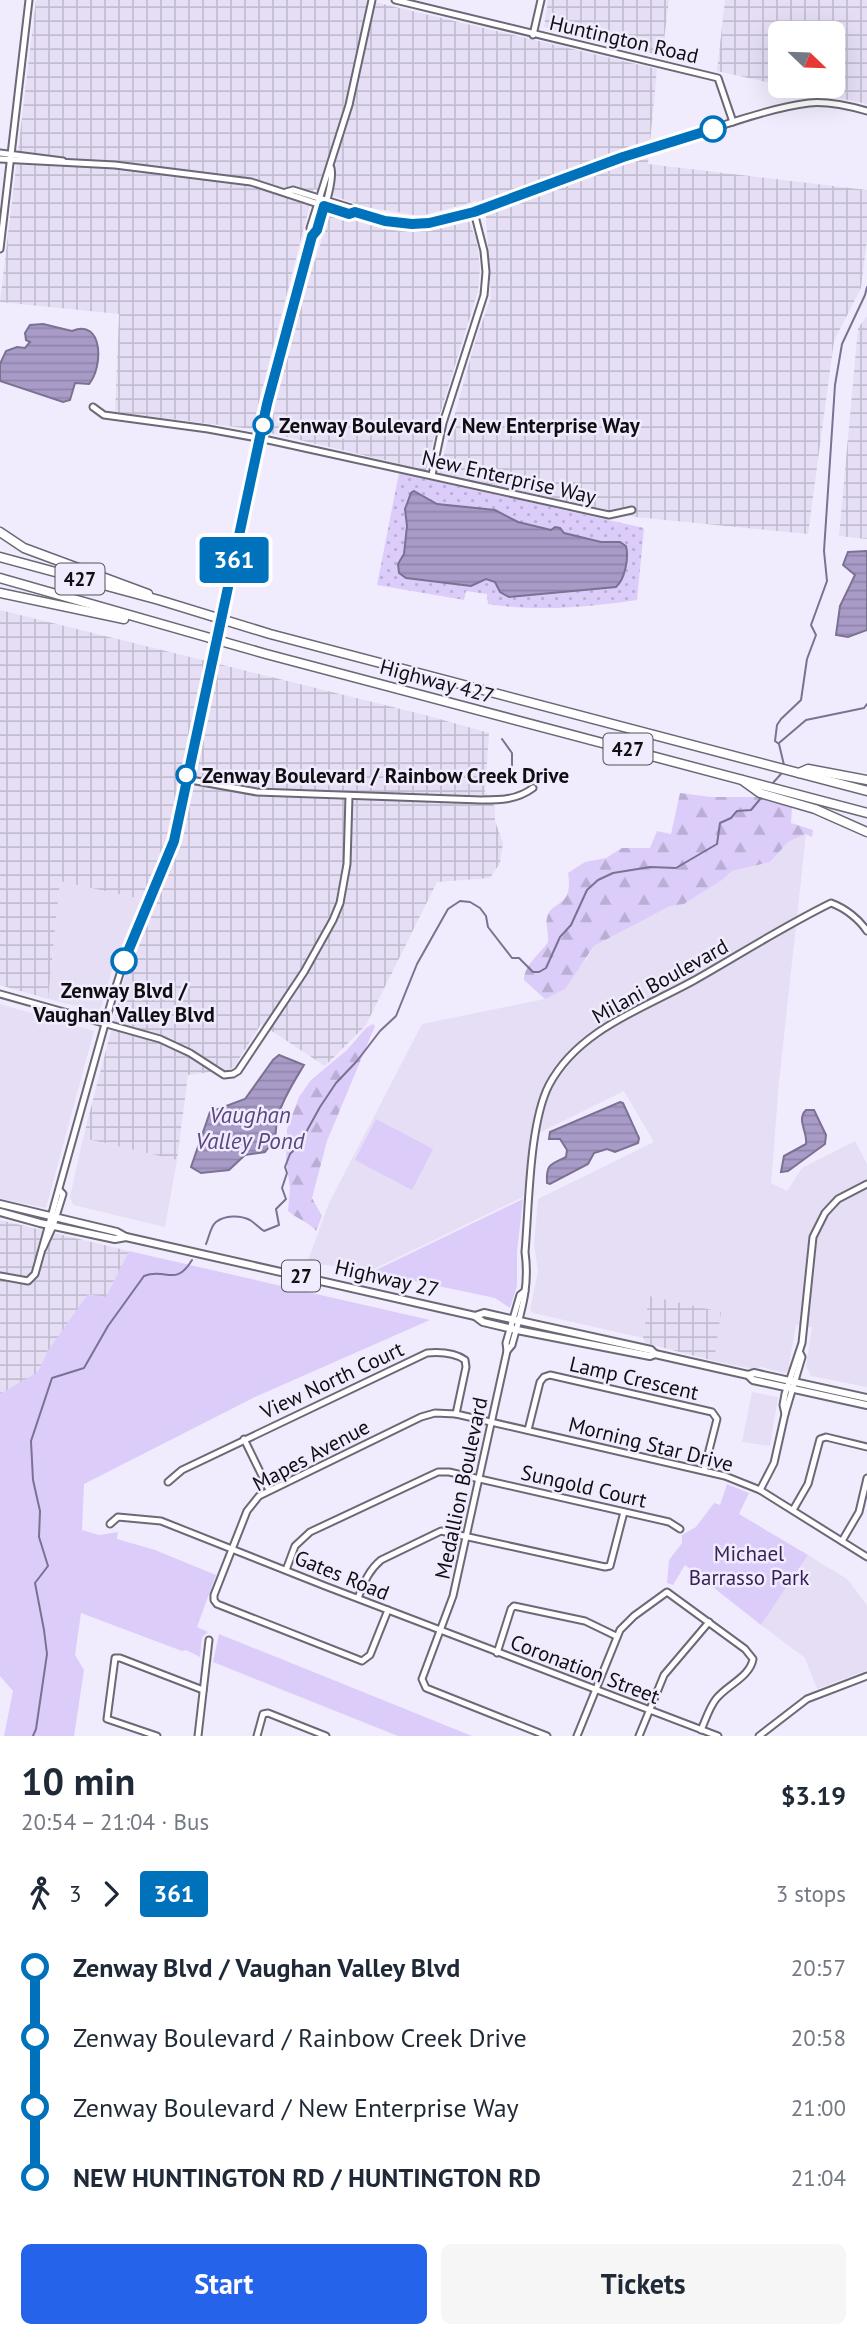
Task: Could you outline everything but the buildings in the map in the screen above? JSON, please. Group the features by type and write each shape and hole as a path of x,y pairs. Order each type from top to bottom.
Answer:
{"highway":[{"path":"0,533 24,548 137,588 159,600"},
{"name":"Highway 427","path":"0,557 159,600 270,634 867,791"},
{"name":"Highway 427","path":"0,578 171,628 741,779 757,787 787,791 867,813"},
{"path":"0,593 171,628"},
{"path":"799,773 808,769 867,780"},
{"path":"757,787 867,832"}],"main road":[{"name":"Highway 27","path":"0,1204 52,1222"},
{"name":"Highway 27","path":"0,1212 117,1232 126,1237 475,1316 483,1322 513,1329 650,1356 655,1354 748,1375 754,1373 867,1405"},
{"name":"Highway 27","path":"475,1316 484,1313 652,1350 655,1354"},
{"name":"Highway 27","path":"792,1385 867,1398"}],"street":[{"path":"0,250 29,0"},
{"path":"0,1276 30,1280 35,1274 42,1243 63,1194 59,1190 124,961 174,841 185,779 272,383 312,236 310,228 332,176 331,168 349,105 372,0"},
{"name":"Huntington Road","path":"395,0 718,78 722,83 733,122"},
{"path":"533,34 541,0"},
{"path":"0,159 115,165 251,182 292,196 351,208 355,212 385,221 412,224 429,223 474,212 626,156 733,122 809,103 867,111"},
{"path":"0,153 10,158"},
{"path":"432,475 443,422 484,295 484,251 474,212"},
{"name":"New Enterprise Way","path":"93,407 104,415 260,439 608,515 632,510"},
{"path":"185,779 257,792 349,796 505,799 522,796 533,788"},
{"path":"0,994 160,1039 190,1053 224,1075 233,1074 238,1071 330,928 340,903 347,864 349,796"},
{"name":"Milani Boulevard","path":"516,1320 526,1298 528,1272 525,1252 539,1115 550,1085 567,1059 585,1041 611,1024 694,981 788,925 831,903 842,907 867,931"},
{"path":"760,1490 774,1463 785,1414 783,1405 802,1357 800,1353 810,1258 818,1224 838,1199 867,1184"},
{"name":"Medallion Boulevard","path":"516,1320 506,1343 507,1351 453,1596 422,1679 426,1688 547,1736"},
{"name":"View North Court","path":"168,1482 182,1470 244,1439 427,1353 440,1352 465,1360 466,1367 456,1414"},
{"name":"Lamp Crescent","path":"528,1430 540,1382 550,1375 715,1414 717,1419 704,1470"},
{"name":"Mapes Avenue","path":"388,1610 367,1659 362,1661 217,1604 214,1595 249,1507 269,1490 421,1417 435,1413 456,1414 492,1422"},
{"name":"Morning Star Drive","path":"492,1422 704,1470 760,1490 867,1558"},
{"path":"793,1510 808,1484 820,1439 825,1437 867,1447"},
{"path":"244,1439 269,1490"},
{"name":"Sungold Court","path":"286,1570 295,1546 310,1532 428,1476 449,1472 669,1522 680,1529"},
{"path":"842,1541 859,1512 867,1478"},
{"path":"358,1598 368,1574 381,1560 437,1532 467,1536 605,1567 612,1563 624,1512"},
{"name":"Gates Road","path":"110,1524 118,1517 161,1521 441,1631"},
{"path":"577,1736 617,1636 627,1622 667,1592 751,1654 754,1659 743,1676 714,1702 701,1730"},
{"path":"497,1653 514,1606 585,1621 617,1636"},
{"path":"639,1736 668,1668 709,1622"},
{"name":"Coronation Street","path":"441,1631 718,1736"},
{"path":"198,1736 209,1640"},
{"path":"157,1736 107,1719 115,1658 203,1690"},
{"path":"759,1736 807,1699 867,1676"},
{"path":"257,1736 260,1720 263,1714 268,1713 327,1736"}],"shaded area":[{"path":"36,0 366,0 657,69 648,164 867,190 867,239 861,288 834,341 808,534 635,517 439,472 474,345 491,297 486,217 476,201 421,216 365,207 314,189 252,429 115,412 119,314 0,302"},
{"path":"548,0 669,0 662,56 544,27"},
{"path":"725,0 867,0 867,104 839,98 845,98 845,21 768,21 768,82 717,71"},
{"path":"331,212 398,229 425,229 469,221 477,241 480,268 478,291 439,417 426,470 270,433 278,386"},
{"path":"867,316 867,539 839,536 858,328"},
{"path":"0,610 489,733 485,792 495,807 495,821 503,843 500,863 490,878 437,882 366,1025 325,1066 261,1024 234,1067 188,1075 177,1160 83,1138 127,969 154,902 60,881 48,999 0,985"},
{"path":"806,834 779,1082 771,1183 787,1191 802,1168 855,1141 867,1164 867,1387 811,1376 806,1366 812,1327 796,1325 788,1370 785,1373 714,1361 720,1312 649,1297 643,1338 533,1313 530,1310 538,1271 534,1244 538,1199 654,1142 624,1091 533,1136 523,1197 372,1270 307,1263 329,1203 422,1024 545,999 587,959 594,946 670,906 684,904 732,871 770,862 788,842"},
{"path":"60,881 141,899 111,973 100,1012 48,999"},
{"path":"0,1004 94,1031 46,1208 0,1199"},
{"path":"83,1138 177,1160 165,1227 73,1205 70,1197"},
{"path":"0,1220 129,1251 106,1297 47,1352 38,1373 0,1394"},
{"path":"649,1296 721,1312 714,1361 645,1343 643,1338"},
{"path":"752,1392 778,1397 770,1446 742,1442"},
{"path":"808,1555 847,1579 867,1605 867,1670 817,1689 805,1658 761,1625"}],"green space":[{"path":"399,473 644,528 637,600 525,608 488,604 487,594 466,591 464,600 377,585"},
{"path":"680,793 711,797 756,797 792,807 791,823 813,830 812,837 806,834 788,842 770,862 732,871 684,904 670,906 594,946 565,989 545,999 524,980 529,965 548,942 547,918 549,912 568,893 568,873 585,862 606,858 622,848 650,848 657,831 671,834"},
{"path":"373,1024 375,1026 327,1141 312,1198 322,1216 316,1231 288,1211 290,1188 286,1159 287,1129 299,1097 311,1080"},
{"path":"376,1119 433,1149 412,1190 355,1160"},
{"path":"523,1199 517,1252 517,1286 510,1308 495,1298 372,1272"},
{"path":"129,1251 430,1320 255,1397 84,1484 82,1530 99,1535 118,1532 117,1539 155,1550 216,1575 197,1627 208,1632 202,1637 200,1657 81,1613 75,1655 84,1670 74,1736 4,1736 13,1691 0,1676 0,1394 38,1372 47,1352 88,1294 106,1297"},
{"name":"Michael Barrasso Park","path":"727,1484 749,1493 739,1514 808,1555 761,1625 685,1565 673,1585 667,1583 669,1560 682,1543 682,1535 696,1527 714,1503 720,1505"},
{"path":"219,1634 472,1736 398,1736 213,1662"}],"water":[{"path":"43,324 72,331 82,329 95,338 98,357 94,377 89,384 75,383 70,400 63,402 0,381 0,364 6,351 17,347 25,348 30,342 26,340 25,333 30,325"},
{"path":"414,491 437,504 495,510 518,522 551,530 560,528 564,533 601,542 620,542 626,546 627,551 622,579 616,587 509,597 500,592 495,582 486,579 471,586 406,578 399,573 398,564 404,554 407,526 405,509"},
{"path":"867,551 867,630 848,637 836,635 840,606 855,575 843,565 848,552"},
{"name":"Vaughan Valley Pond","path":"279,1055 304,1065 283,1103 275,1137 270,1146 265,1152 245,1155 229,1170 201,1173 191,1167 210,1112 245,1099"},
{"path":"623,1103 639,1138 638,1143 615,1152 607,1149 594,1153 588,1164 550,1184 547,1183 548,1169 566,1157 567,1150 560,1139 549,1139 550,1132"},
{"path":"806,1110 814,1110 826,1135 825,1144 788,1171 781,1172 784,1156 806,1144 802,1118"}],"waterway":[{"path":"784,765 779,744 775,741 777,725 801,700 807,659 816,635 811,625 827,581 824,551 835,385 842,344 867,287"},
{"path":"779,743 806,720 864,708 867,704"},
{"path":"502,739 512,753 512,784"},
{"path":"771,785 781,774"},
{"path":"206,1244 214,1224 224,1218 246,1218 264,1231 279,1225 276,1209 286,1199 282,1188 290,1154 299,1145 336,1083 396,1016 417,964 448,909 460,901 470,902 480,908 486,916 488,927 512,958 519,958 533,972 539,972 546,968 560,937 571,925 587,890 598,880 613,873 650,867 676,868 717,844 720,823 731,818 737,811 751,810 761,798"},
{"path":"33,1736 47,1654 35,1583 48,1566 39,1537 40,1511 33,1480 31,1441 52,1378 84,1368 108,1326 144,1276 175,1275 192,1260"}],"bus line":[{"name":"361","path":"124,961 174,841 185,779 272,383 312,236 317,230 324,206 385,221 429,223 474,212 623,157 713,129"}],"place":[{"name":"Zenway Boulevard / New Enterprise Way","path":"263,425"},
{"name":"Zenway Boulevard / Rainbow Creek Drive","path":"186,775"},
{"name":"Zenway Blvd / Vaughan Valley Blvd","path":"124,961"}]}
